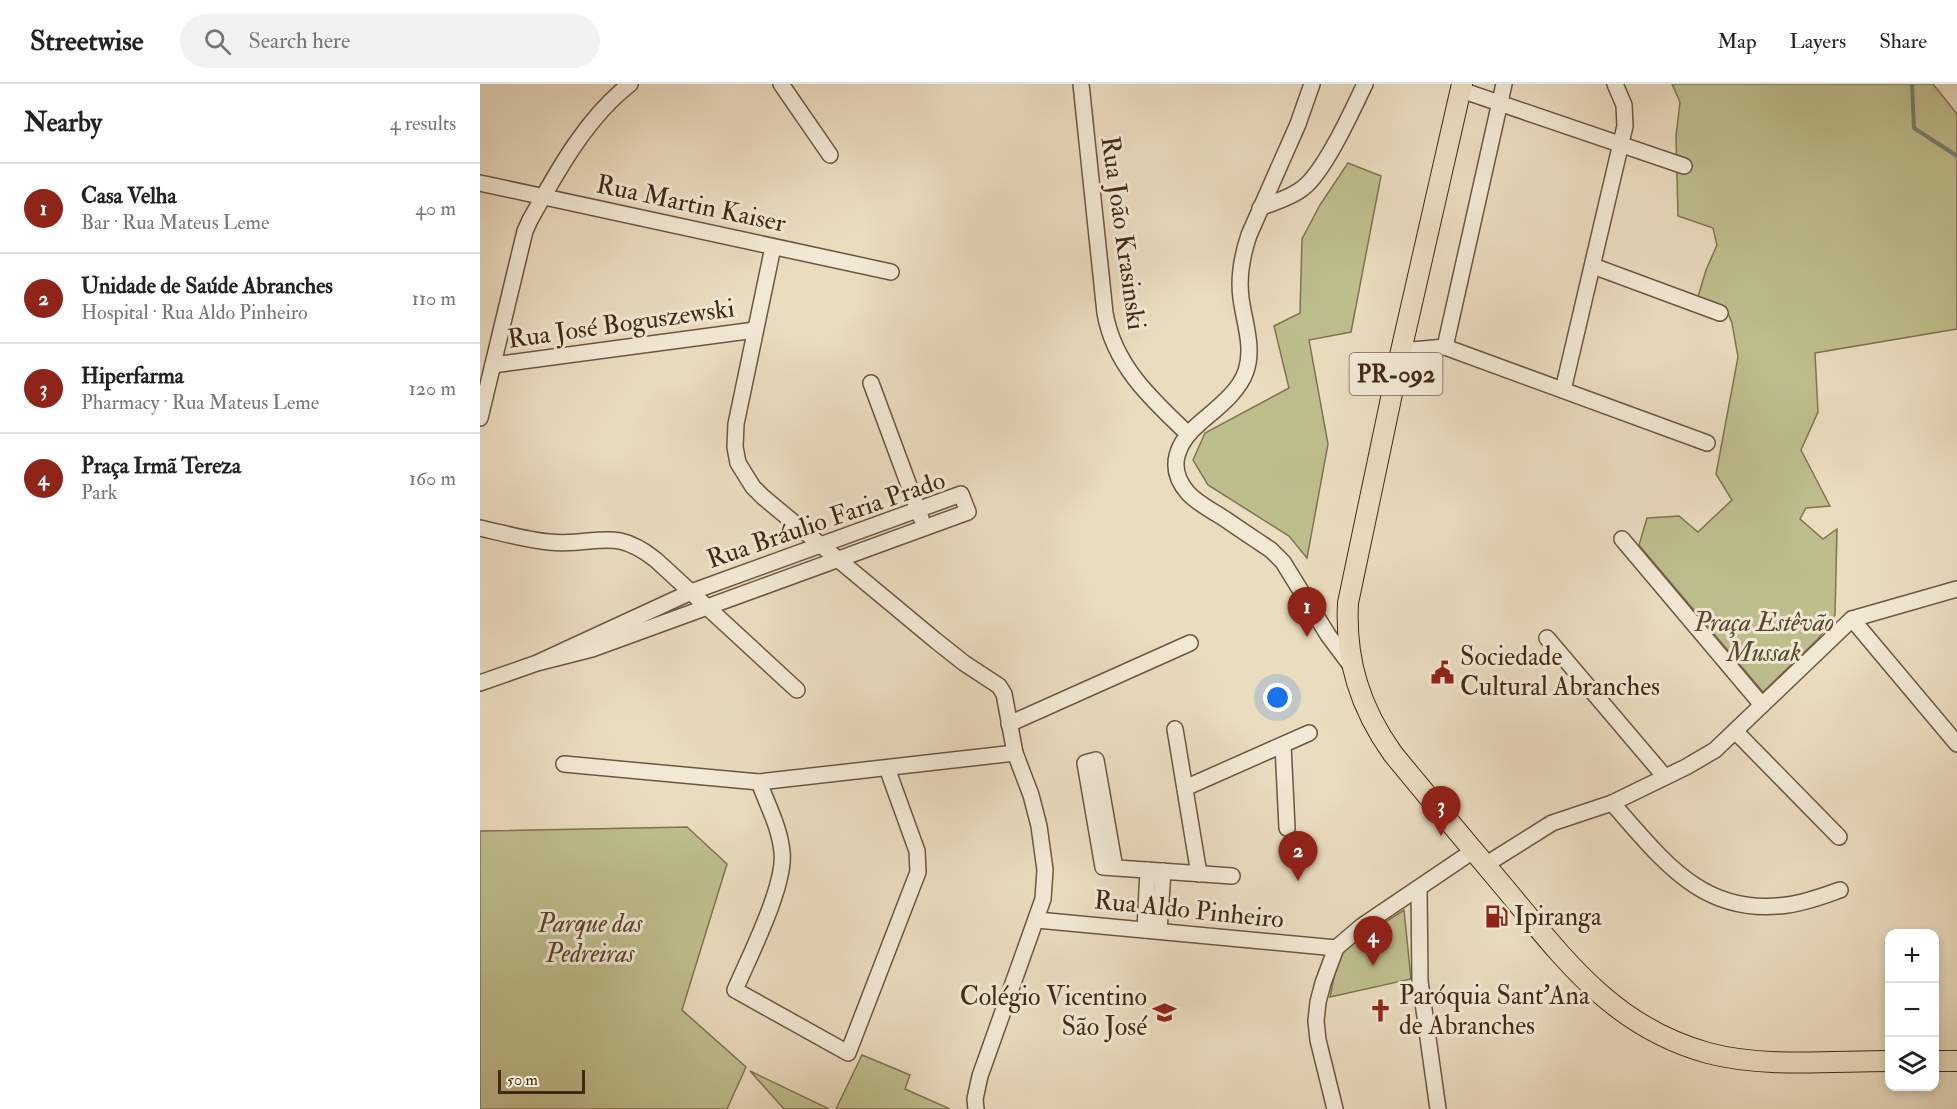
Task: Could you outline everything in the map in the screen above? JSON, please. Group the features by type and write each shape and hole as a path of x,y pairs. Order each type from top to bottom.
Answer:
{"main road":[{"name":"PR-092","path":"1353,667 1348,643 1348,603 1401,351 1461,87"},
{"path":"1353,667 1367,712 1393,754 1565,961 1587,984 1616,1008 1659,1034 1709,1053 1737,1059 1885,1061"},
{"path":"1939,1061 1957,1061"}],"street":[{"path":"480,418 525,231 543,197 593,120 616,95 630,84"},
{"path":"781,84 830,155"},
{"name":"Rua João Krasinski","path":"1081,84 1106,314 1111,339 1130,372 1160,407 1188,433"},
{"path":"1312,84 1298,124 1249,235 1240,265 1240,298 1249,348 1245,372 1239,385 1228,397 1188,433 1178,449 1176,462 1177,474 1189,494 1271,550 1283,562 1328,635 1353,667"},
{"path":"1260,208 1295,194 1310,182 1338,138 1365,84"},
{"path":"1445,347 1504,84"},
{"path":"1563,390 1626,116 1615,84"},
{"path":"1461,87 1500,103 1684,166"},
{"name":"Rua Martin Kaiser","path":"480,183 891,272"},
{"path":"773,247 738,406 735,447 738,463 753,487 951,653 999,686 1004,694 1015,753 1036,810 1046,870 1043,899 980,1076 975,1099 976,1109"},
{"path":"1593,266 1720,313"},
{"name":"Rua José Boguszewski","path":"493,365 755,330"},
{"path":"1401,351 1445,347 1707,443"},
{"path":"872,383 924,528"},
{"name":"Rua Bráulio Faria Prado","path":"480,683 537,663 592,649 968,512 961,494 691,592 537,663"},
{"path":"480,528 550,542 619,539 644,550 797,690"},
{"path":"1622,539 1762,705"},
{"path":"1335,1109 1318,1040 1316,1021 1318,1002 1336,948 1362,926 1419,889 1479,858 1552,823 1612,804 1708,754 1852,619 1957,589"},
{"path":"1852,619 1957,744"},
{"path":"1547,638 1665,777"},
{"path":"1009,724 1191,643"},
{"path":"1175,729 1199,874"},
{"path":"1735,731 1839,837"},
{"path":"1185,788 1309,733"},
{"path":"1283,745 1287,828"},
{"path":"564,764 759,782 1015,753"},
{"path":"1114,868 1096,760 1085,763 1103,867 1114,868 1155,871 1232,876"},
{"path":"759,782 780,840 782,867 774,896 735,990 848,1053 918,872 917,851 887,768"},
{"path":"1612,804 1669,867 1683,879 1716,897 1733,902 1770,906 1806,901 1840,890"},
{"path":"1152,931 1155,871"},
{"path":"1419,889 1420,990 1438,1109"},
{"name":"Rua Aldo Pinheiro","path":"1037,920 1336,948"}],"green space":[{"name":"Praça Estêvão Mussak","path":"1672,84 1933,84 1957,114 1957,329 1815,353 1818,412 1801,450 1830,506 1806,508 1800,519 1823,539 1837,529 1835,615 1818,639 1763,692 1639,545 1647,518 1679,516 1698,532 1732,500 1716,474 1738,357 1732,323 1727,311 1697,300 1717,245 1713,228 1678,216 1676,136 1680,102"},
{"path":"1348,163 1381,176 1351,332 1309,340 1328,444 1307,558 1289,536 1208,485 1193,460 1205,433 1289,388 1274,326 1300,313 1302,239 1320,205"},
{"name":"Parque das Pedreiras","path":"687,827 727,864 682,1010 746,1067 727,1109 480,1109 480,831"},
{"path":"1404,910 1411,979 1330,997 1339,952"},
{"path":"862,1055 910,1075 905,1089 950,1109 836,1109"},
{"path":"750,1071 829,1109 784,1109"}],"waterway":[{"path":"1912,84 1914,128 1957,156"}],"place":[{"name":"Casa Velha","path":"1307,637"},
{"name":"Sociedade Cultural Abranches","path":"1442,672"},
{"name":"Hiperfarma","path":"1441,836"},
{"name":"Unidade de Saúde Abranches","path":"1298,881"},
{"name":"Ipiranga","path":"1496,917"},
{"name":"Praça Irmã Tereza","path":"1373,966"},
{"name":"Paróquia Sant'Ana de Abranches","path":"1381,1011"},
{"name":"Colégio Vicentino São José","path":"1165,1012"}]}
